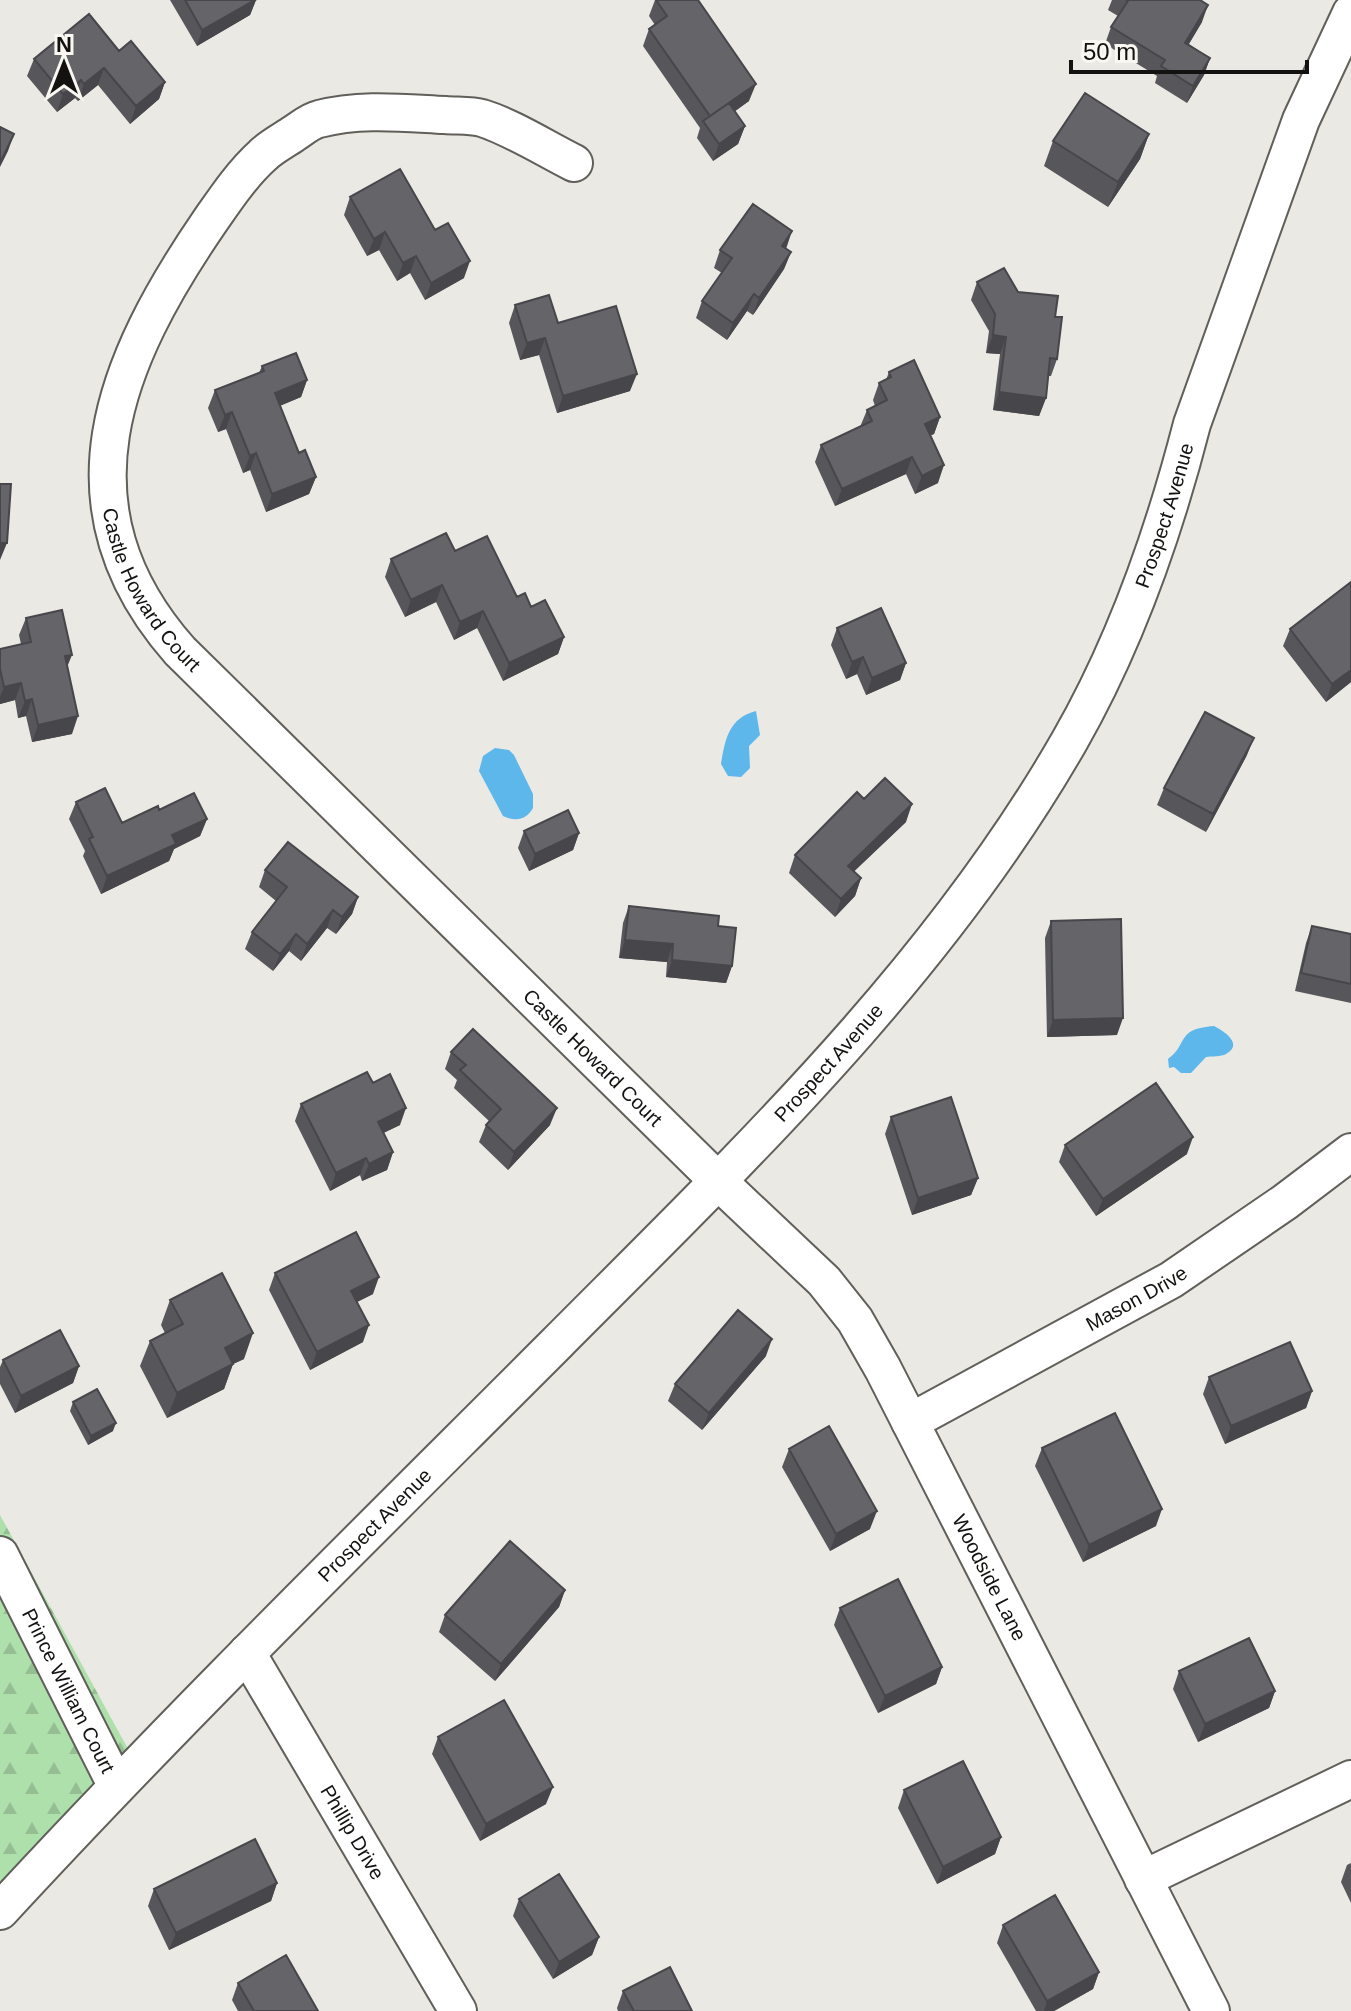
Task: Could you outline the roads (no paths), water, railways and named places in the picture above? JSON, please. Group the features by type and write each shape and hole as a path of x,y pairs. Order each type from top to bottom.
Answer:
{"street":[{"name":"Prospect Avenue","path":"0,1911 116,1785 793,1106 964,902 1016,831 1073,736 1112,657 1146,576 1192,424 1301,120 1351,13"},
{"name":"Castle Howard Court","path":"574,163 480,117 378,112 316,119 263,154 230,192 196,241 162,295 134,352 113,417 107,461 109,509 120,552 139,597 180,651 718,1181"},
{"name":"Mason Drive","path":"910,1422 1171,1280 1285,1202 1351,1152"},
{"name":"Woodside Lane","path":"718,1181 824,1281 855,1320 1211,2011"},
{"name":"Prince William Court","path":"0,1555 116,1785"},
{"name":"Phillip Drive","path":"247,1653 458,2011"},
{"path":"1143,1879 1351,1779"}],"water":[{"path":"756,711 760,735 749,746 750,768 741,777 728,776 721,764 730,731 740,719"},
{"path":"495,748 509,750 514,755 533,794 533,808 524,817 512,819 503,816 479,771 483,756"},
{"path":"1214,1026 1233,1042 1231,1050 1222,1056 1206,1057 1191,1073 1169,1068 1168,1059 1188,1034"}]}
